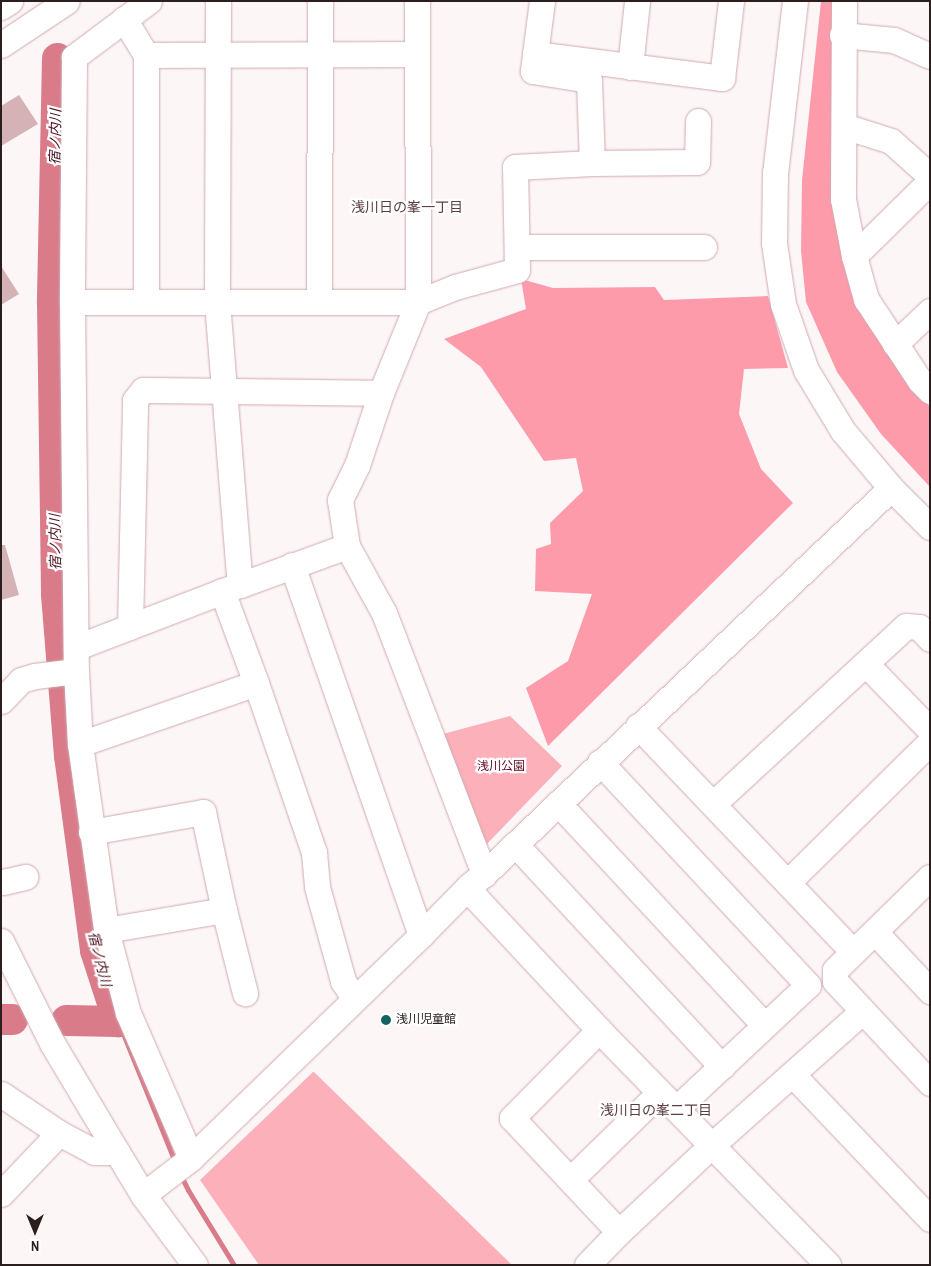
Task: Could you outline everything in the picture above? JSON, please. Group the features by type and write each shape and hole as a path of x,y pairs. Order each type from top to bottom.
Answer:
{"street":[{"path":"1,7 10,1"},
{"path":"1,45 67,1"},
{"path":"149,1 74,57 72,302 74,663 80,744 106,930 128,1013 184,1146 183,1165"},
{"path":"218,1 217,302 224,391 231,588 256,683 314,852 317,887 343,981 354,998"},
{"path":"319,302 320,1"},
{"path":"417,1 415,54 418,302 382,393 357,465 340,500 347,546 384,613 477,880 476,898 599,1030 828,1265"},
{"path":"542,1 533,71 589,80 592,163"},
{"path":"630,67 637,1"},
{"path":"535,54 722,78 731,1"},
{"path":"795,1 775,173 774,244 783,304 806,370 843,431 891,488 930,527"},
{"path":"844,1 842,35 844,199 854,256 866,299 895,344 930,391"},
{"path":"124,18 146,55 146,301"},
{"path":"842,35 894,40 930,56"},
{"path":"146,55 415,54"},
{"path":"72,302 418,302 455,287 517,270 516,168 592,163 697,170 698,121"},
{"path":"844,126 891,141 930,176"},
{"path":"854,256 930,181"},
{"path":"518,247 704,247"},
{"path":"895,344 930,311"},
{"path":"130,627 135,400 143,390 382,393"},
{"path":"143,1195 183,1165 600,762 891,488"},
{"path":"1,701 21,680 74,663 130,627 347,546"},
{"path":"292,565 421,935"},
{"path":"714,803 906,626 919,627 930,639"},
{"path":"866,664 930,730"},
{"path":"80,744 256,683"},
{"path":"638,726 714,803 852,951"},
{"path":"788,882 930,742"},
{"path":"572,1179 668,1101 722,1067 808,985 600,762"},
{"path":"558,804 764,1025"},
{"path":"91,832 203,812 224,910 245,992"},
{"path":"515,844 722,1067"},
{"path":"926,889 852,951 835,970 835,981 930,1083"},
{"path":"106,930 224,910"},
{"path":"875,932 930,991"},
{"path":"1,942 52,1043 117,1152 143,1195 195,1265"},
{"path":"587,1265 619,1232 712,1145 862,1012"},
{"path":"599,1030 512,1118 572,1179 619,1232"},
{"path":"792,1074 930,1219"},
{"path":"1,1094 59,1133 94,1152 117,1152"},
{"path":"1,1194 59,1133"}],"green space":[{"name":"浅川公園","path":"510,716 562,766 484,847 443,734"},
{"path":"313,1072 512,1265 259,1265 200,1180"}],"shaded area":[{"path":"821,1 836,1 834,194 914,389 930,407 930,487 881,434 837,372 806,302 801,251 802,180"},
{"path":"521,279 553,288 655,287 664,300 768,296 788,368 744,369 739,414 761,469 793,503 548,746 526,688 568,661 592,594 535,591 536,549 551,544 550,523 583,491 576,458 544,461 481,367 444,339 526,309"}],"building":[{"path":"19,95 38,124 1,146 1,106"},
{"path":"1,266 19,294 1,305"},
{"path":"1,545 5,545 19,595 1,600"}],"waterway":[{"name":"宿ノ内川","path":"57,58 52,303 56,594 69,755 95,950 118,1021 66,1020"},
{"path":"1,1019 12,1019"},
{"path":"118,1021 175,1162"},
{"path":"180,1174 234,1265"}],"place":[{"name":"浅川児童館","path":"386,1020"}],"district":[{"name":"浅川日の峯一丁目","path":"407,207"},
{"name":"浅川日の峯二丁目","path":"656,1110"}]}
